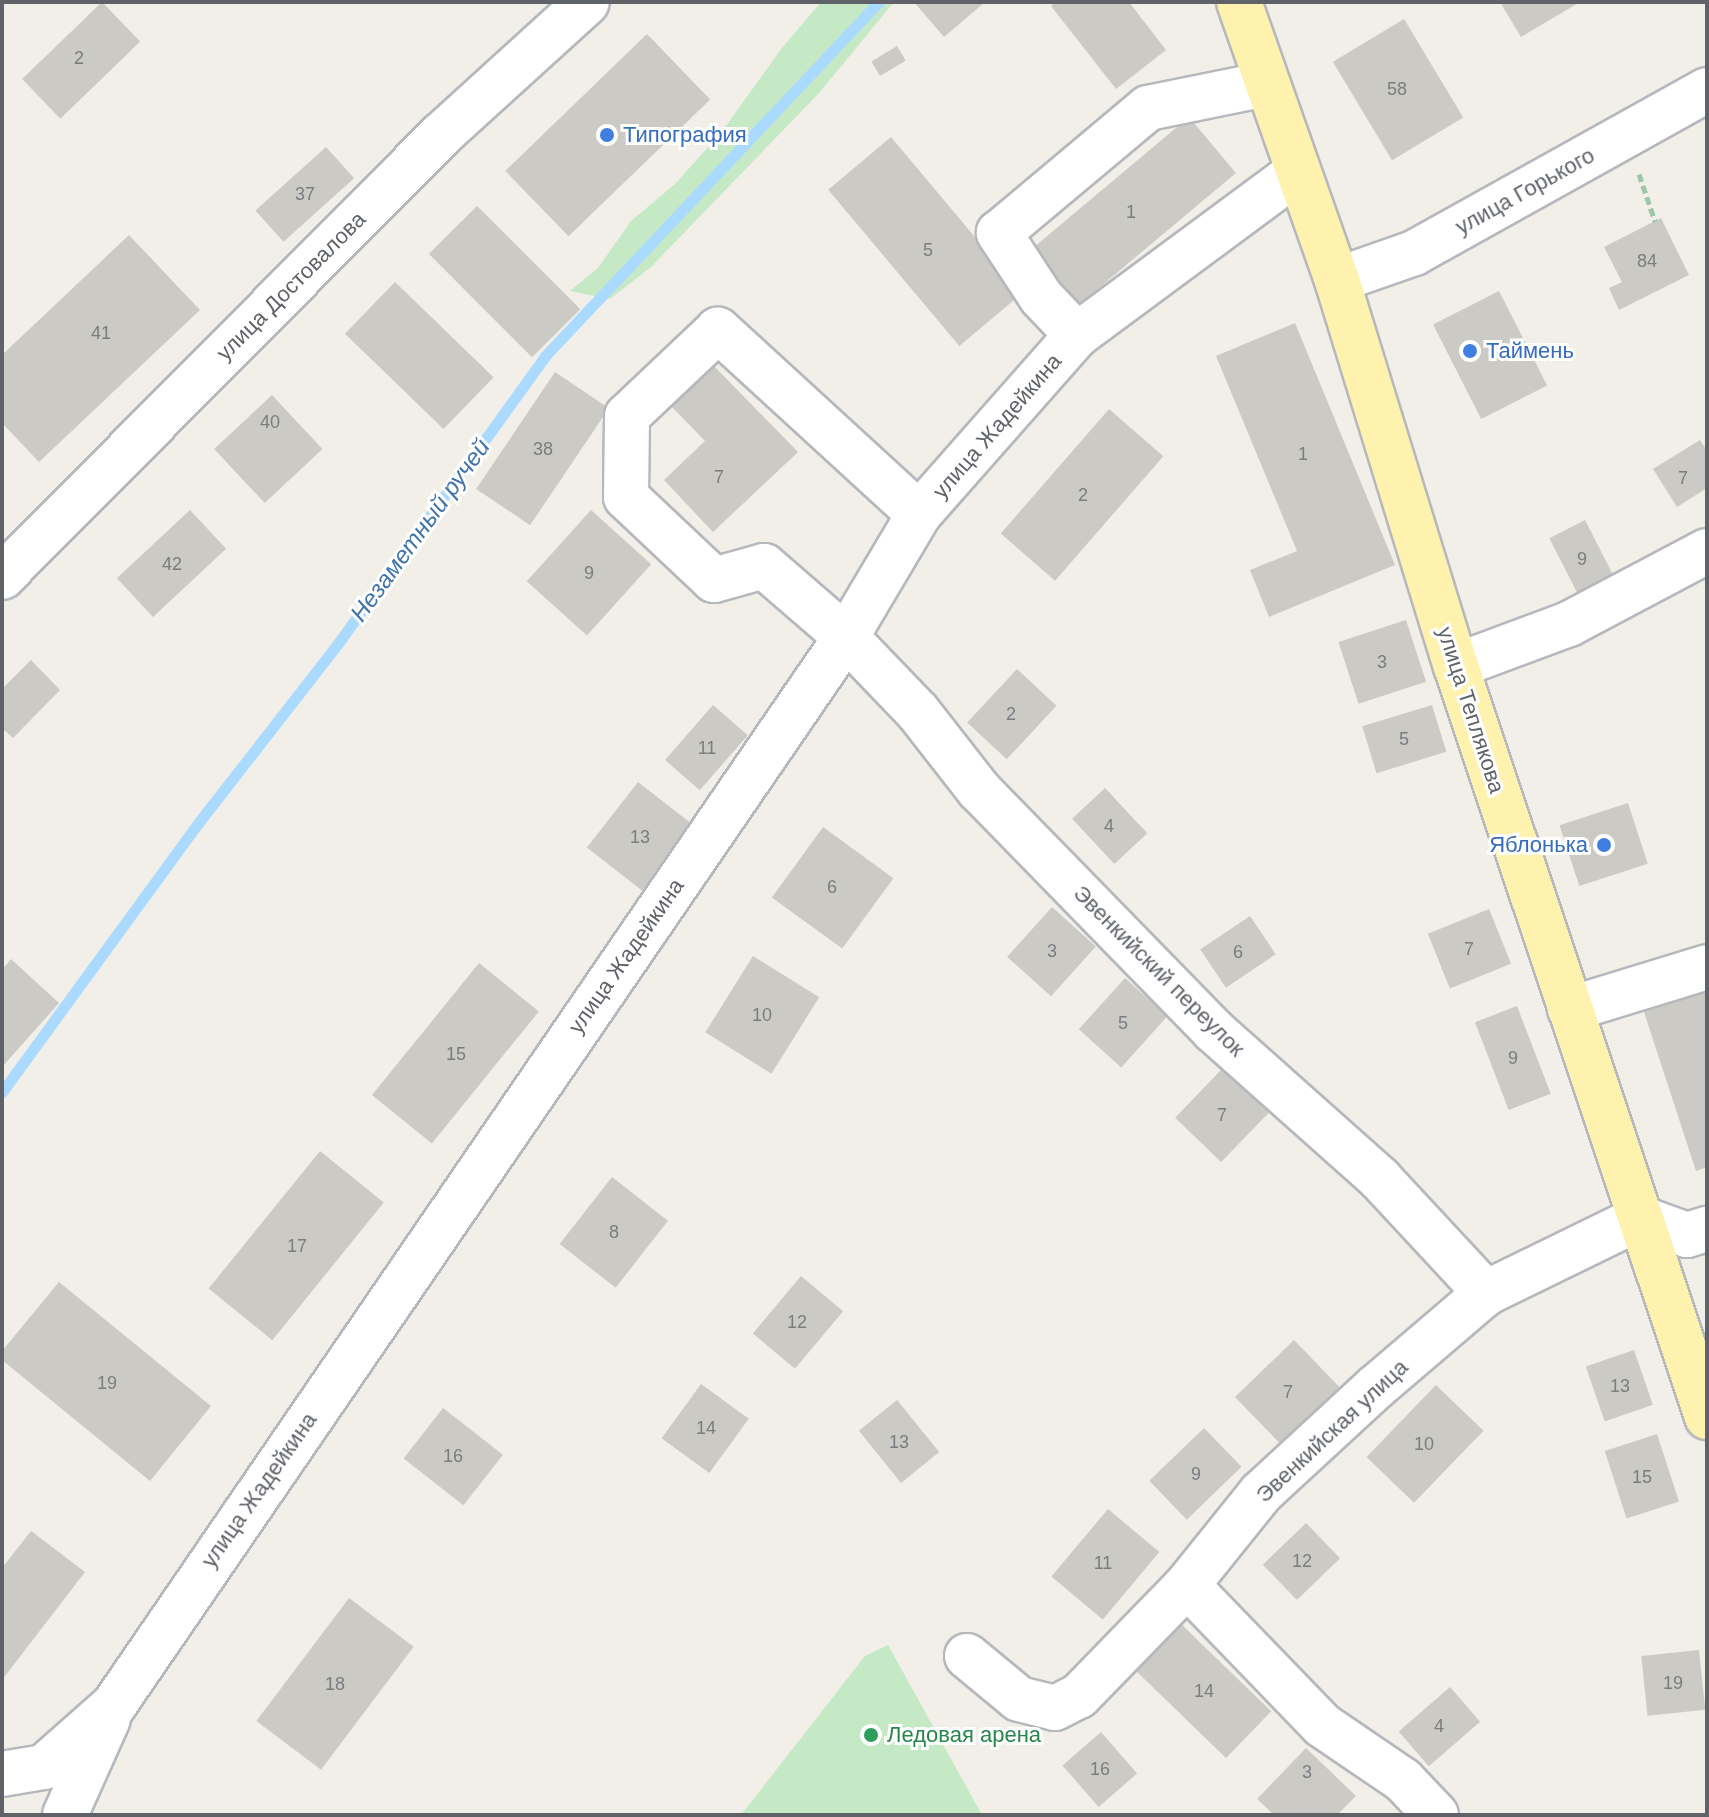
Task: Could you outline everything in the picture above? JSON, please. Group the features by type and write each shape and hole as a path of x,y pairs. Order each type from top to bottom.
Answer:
{"main road":[{"name":"улица Теплякова","path":"1241,3 1266,84 1337,280 1456,666 1707,1417"}],"street":[{"name":"улица Достовалова","path":"2,577 441,135 587,2"},
{"path":"1077,335 1041,297 999,233 1148,108 1266,84"},
{"name":"улица Горького","path":"1337,280 1414,253 1707,90"},
{"name":"улица Жадейкина","path":"2,1774 44,1767 114,1705 846,637 919,514 1077,335 1297,172"},
{"name":"Эвенкийский переулок","path":"919,514 718,330 627,416 626,497 714,580 764,566 846,637 918,712 979,790 1213,1030 1380,1179 1486,1293"},
{"path":"1456,666 1569,624 1707,551"},
{"path":"1570,1009 1707,967"},
{"path":"1640,1218 1687,1235 1707,1229"},
{"name":"Эвенкийская улица","path":"967,1656 1019,1699 1055,1708 1079,1696 1187,1585 1261,1493 1376,1387 1486,1293 1640,1218"},
{"path":"1187,1585 1322,1725 1403,1780 1436,1815"},
{"path":"65,1815 114,1705"}],"green space":[{"path":"821,2 894,2 819,93 651,267 610,299 570,291 598,268 631,221 675,184 720,134 782,48"},
{"name":"Ледовая арена","path":"888,1645 982,1815 741,1815 865,1656"}],"building":[{"path":"102,2 140,42 60,119 22,79"},
{"path":"914,2 985,2 944,37"},
{"path":"1056,2 1129,2 1166,50 1116,89 1051,6"},
{"path":"1500,2 1580,2 1521,37"},
{"path":"1404,19 1463,118 1392,160 1333,62"},
{"name":"Типография","path":"647,34 710,99 569,236 505,171"},
{"path":"897,46 906,61 880,76 871,61"},
{"path":"1189,117 1236,173 1075,308 1028,252"},
{"path":"891,137 1022,293 959,346 828,190"},
{"path":"326,147 354,178 284,242 255,211"},
{"path":"477,206 580,309 532,357 429,254"},
{"path":"1661,218 1689,275 1619,310 1609,288 1622,282 1604,247"},
{"path":"129,235 200,310 39,462 2,423 2,355"},
{"path":"395,282 494,377 444,429 345,334"},
{"path":"1499,291 1547,385 1481,419 1433,325"},
{"path":"1295,323 1395,565 1269,617 1250,570 1297,551 1216,356"},
{"path":"714,366 798,452 713,532 664,480 705,441 672,407"},
{"path":"555,372 609,408 530,525 476,489"},
{"path":"272,395 322,449 265,503 214,449"},
{"path":"1109,409 1163,456 1055,581 1001,534"},
{"path":"1700,440 1707,451 1707,488 1677,507 1653,469"},
{"path":"190,510 226,549 153,617 117,578"},
{"path":"591,510 651,564 587,636 527,581"},
{"path":"1585,520 1616,581 1580,599 1549,538"},
{"path":"1406,620 1426,682 1359,704 1338,642"},
{"path":"31,660 60,690 13,738 2,728 2,689"},
{"path":"1017,669 1056,706 1007,759 967,722"},
{"path":"713,705 748,735 700,790 665,760"},
{"path":"1432,705 1446,752 1377,773 1362,726"},
{"path":"638,782 693,825 642,891 587,847"},
{"path":"1105,788 1147,833 1114,864 1072,819"},
{"name":"Яблонька","path":"1628,803 1648,864 1579,886 1560,825"},
{"path":"823,827 893,878 842,949 772,897"},
{"path":"1052,907 1096,946 1051,996 1007,957"},
{"path":"1489,909 1511,964 1450,988 1428,934"},
{"path":"1250,916 1276,954 1226,988 1200,950"},
{"path":"753,956 819,997 771,1074 705,1032"},
{"path":"11,959 59,1003 2,1067 2,970"},
{"path":"479,963 539,1011 432,1144 372,1095"},
{"path":"1125,978 1167,1016 1121,1067 1079,1029"},
{"path":"1707,988 1707,1167 1696,1171 1643,1009"},
{"path":"1517,1006 1551,1094 1509,1110 1475,1022"},
{"path":"1223,1068 1269,1112 1221,1162 1175,1118"},
{"path":"320,1151 384,1203 272,1340 209,1289"},
{"path":"612,1177 668,1221 616,1288 560,1244"},
{"path":"801,1276 843,1311 795,1369 753,1333"},
{"path":"59,1282 211,1406 150,1481 2,1360 2,1351"},
{"path":"1294,1340 1340,1387 1281,1444 1235,1397"},
{"path":"1634,1350 1653,1405 1605,1421 1586,1367"},
{"path":"701,1384 749,1419 709,1473 662,1438"},
{"path":"1436,1385 1483,1431 1414,1503 1367,1457"},
{"path":"897,1400 939,1452 901,1483 859,1431"},
{"path":"443,1408 503,1455 463,1505 404,1458"},
{"path":"1204,1428 1242,1467 1187,1520 1149,1481"},
{"path":"1657,1434 1679,1502 1627,1519 1605,1451"},
{"path":"1108,1509 1159,1552 1103,1619 1051,1576"},
{"path":"1306,1523 1340,1558 1297,1600 1263,1565"},
{"path":"31,1531 85,1572 2,1680 2,1568"},
{"path":"349,1598 414,1647 321,1770 256,1721"},
{"path":"1182,1625 1271,1711 1226,1758 1137,1672"},
{"path":"1699,1650 1705,1710 1648,1716 1641,1656"},
{"path":"1450,1687 1480,1722 1429,1766 1399,1732"},
{"path":"1101,1732 1137,1774 1099,1807 1063,1765"},
{"path":"1306,1748 1356,1796 1337,1815 1274,1815 1257,1799"}],"waterway":[{"name":"Незаметный ручей","path":"2,1092 199,822 339,642 545,356 879,2"}],"place":[{"name":"Типография","path":"607,135"},
{"name":"Таймень","path":"1470,351"},
{"name":"Яблонька","path":"1604,845"},
{"name":"Ледовая арена","path":"871,1735"}]}
